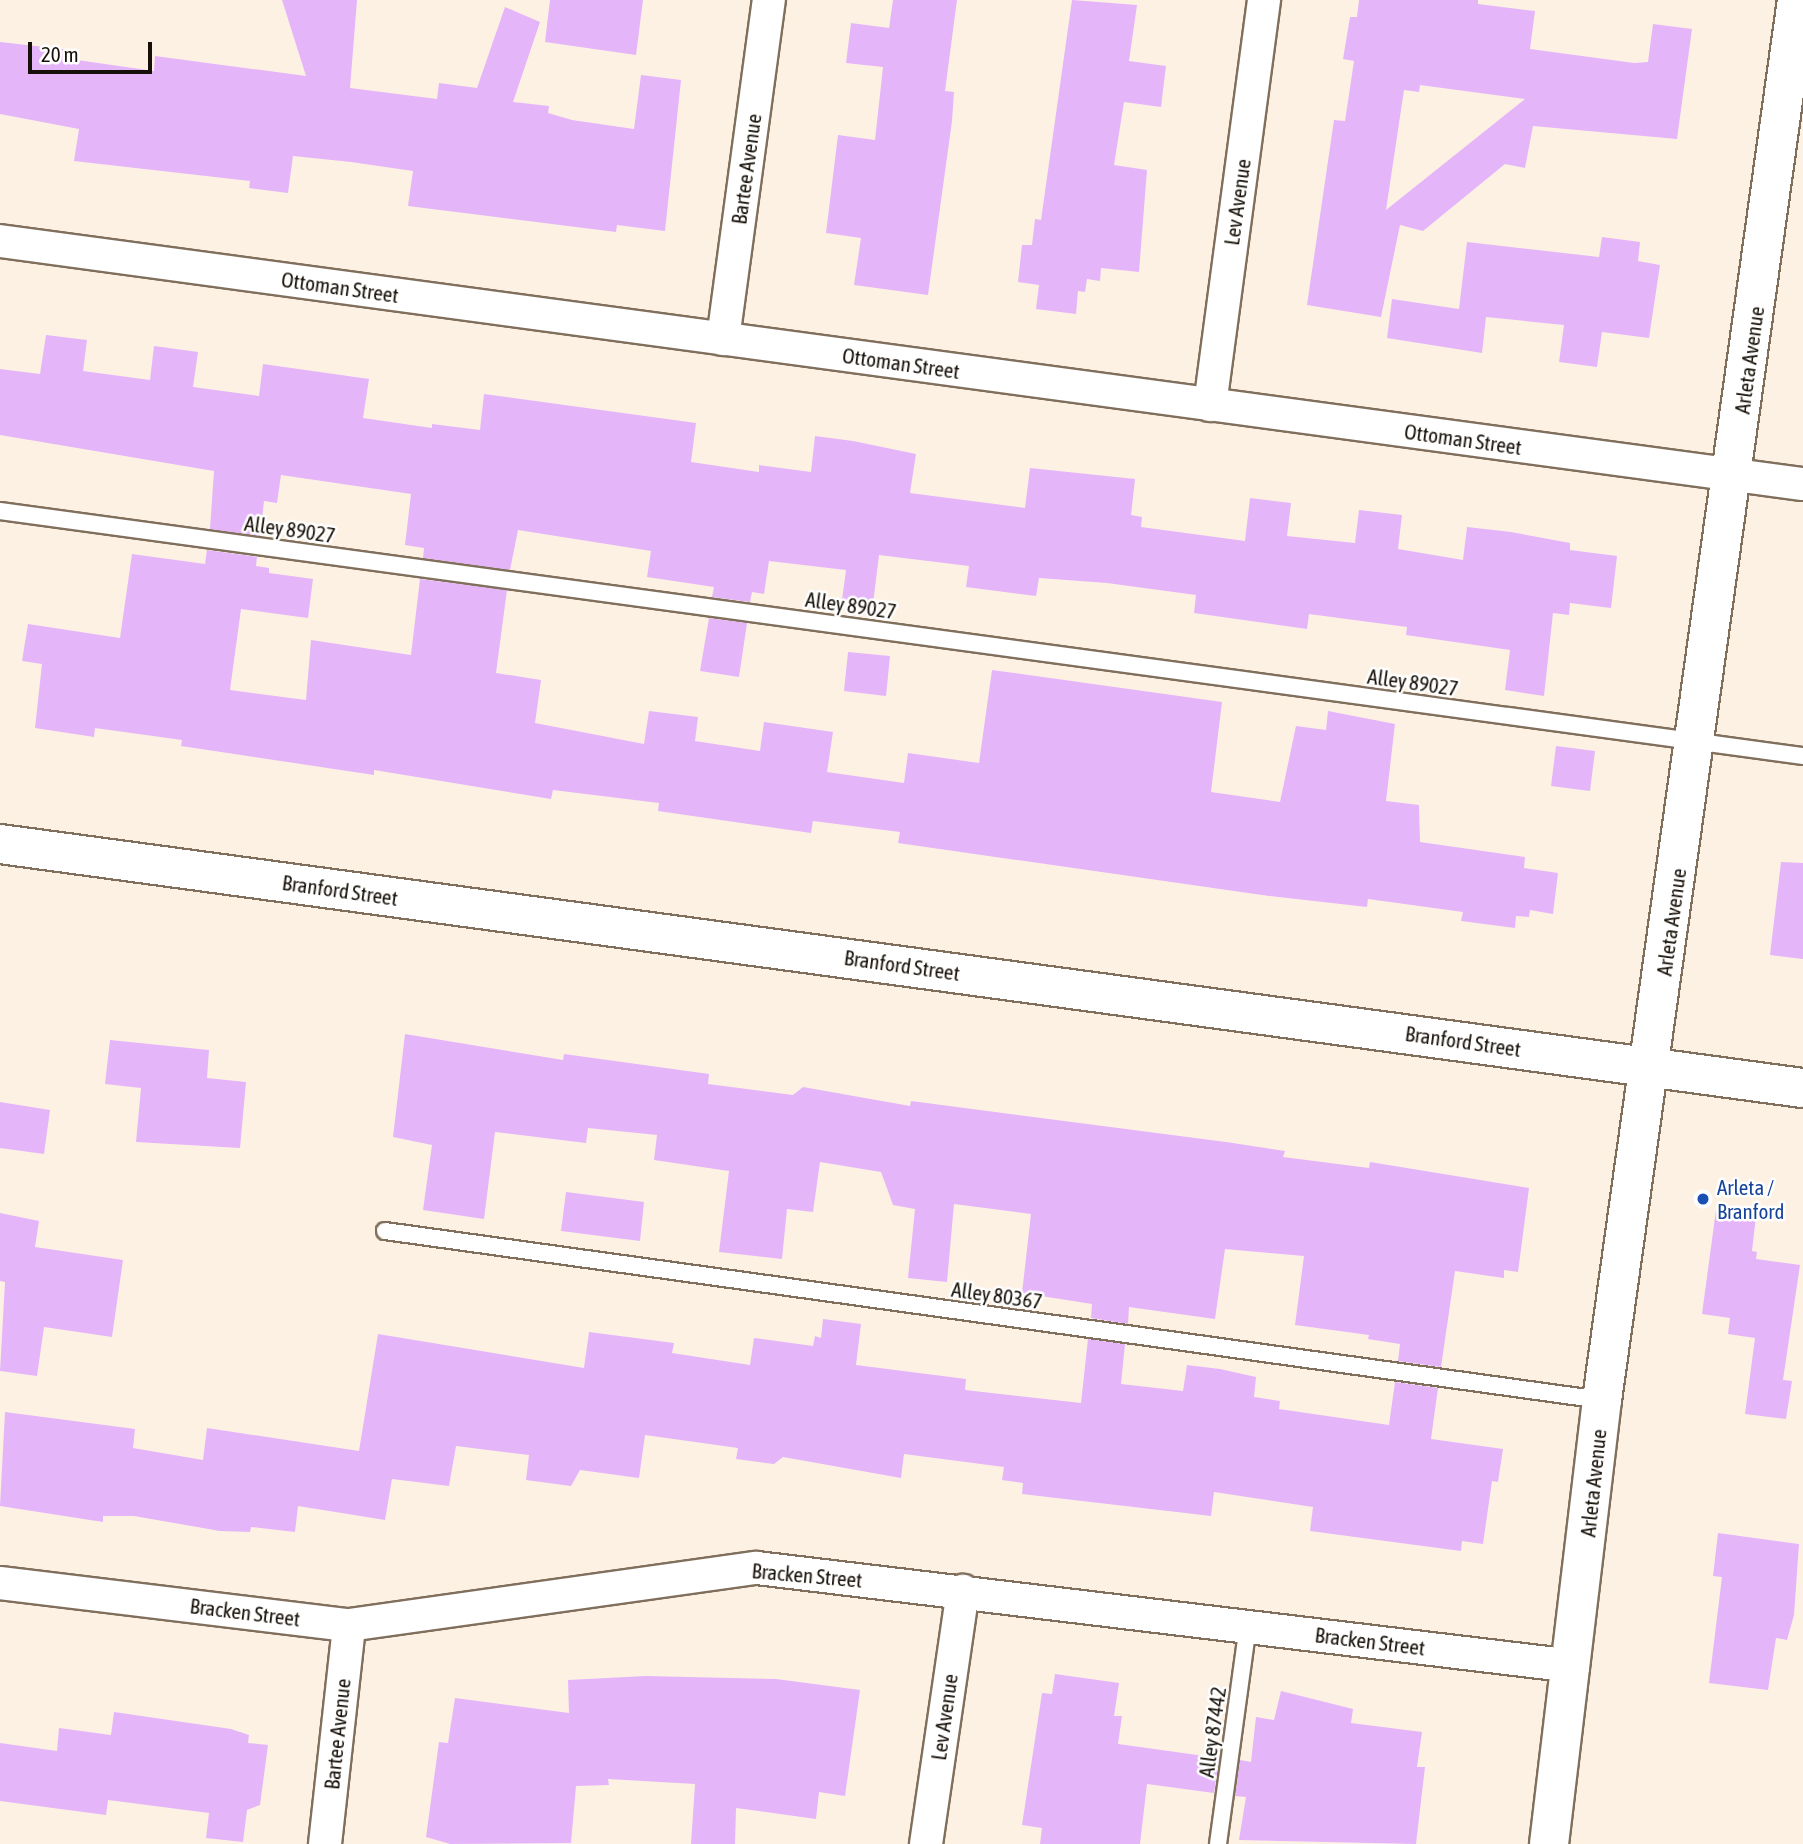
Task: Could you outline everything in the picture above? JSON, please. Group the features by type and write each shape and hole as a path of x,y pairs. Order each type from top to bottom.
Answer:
{"main road":[{"name":"Arleta Avenue","path":"1549,1844 1573,1666 1602,1400 1697,741 1797,0"},
{"name":"Branford Street","path":"0,844 1803,1088"}],"street":[{"name":"Bartee Avenue","path":"723,339 769,0"},
{"name":"Lev Avenue","path":"1210,405 1264,0"},
{"name":"Ottoman Street","path":"0,241 1803,484"},
{"name":"Bracken Street","path":"0,1583 349,1625 757,1568 1573,1666"},
{"name":"Lev Avenue","path":"926,1844 963,1591"},
{"name":"Bartee Avenue","path":"325,1844 349,1625"}],"lane":[{"name":"Alley 89027","path":"0,511 1803,756"},
{"name":"Alley 80367","path":"385,1231 1602,1400"},
{"name":"Alley 87442","path":"1218,1844 1248,1626"}],"building":[{"path":"282,0 357,0 350,88 437,99 439,83 477,88 505,7 540,22 513,102 549,106 548,113 572,120 634,129 641,75 681,80 665,231 617,225 616,232 408,206 413,171 351,162 293,156 288,193 249,188 250,181 74,161 79,129 0,114 0,42 71,50 70,59 154,71 155,56 306,76"},
{"path":"550,0 643,0 636,55 545,42"},
{"path":"893,0 957,0 945,91 954,92 952,121 928,295 854,285 861,238 826,233 838,135 875,140 883,67 846,63 851,23 889,28"},
{"path":"1072,0 1137,5 1129,61 1166,66 1161,107 1124,102 1114,165 1147,170 1139,272 1101,268 1100,281 1087,279 1085,292 1078,291 1076,314 1036,309 1039,285 1018,282 1022,245 1032,245 1035,219 1041,220"},
{"path":"1359,0 1478,0 1478,4 1535,11 1530,49 1634,63 1648,62 1653,24 1692,29 1677,139 1533,126 1525,168 1505,164 1423,231 1400,225 1381,317 1307,305 1334,120 1345,121 1354,61 1343,59 1350,17 1357,17","holes":["1420,85 1525,99 1386,210 1404,90 1419,92"]},
{"path":"1602,237 1640,242 1638,261 1660,265 1649,338 1602,332 1597,367 1559,362 1564,325 1486,317 1482,353 1387,338 1392,299 1459,309 1467,242 1599,257"},
{"path":"46,335 87,340 83,371 150,380 154,346 198,352 193,387 259,396 263,364 369,379 363,418 432,428 432,424 480,430 484,394 696,423 691,462 759,472 759,465 811,472 815,436 853,441 916,454 910,493 1025,508 1030,468 1135,479 1131,515 1142,517 1141,527 1245,541 1250,498 1291,503 1287,536 1355,543 1359,510 1402,515 1398,549 1463,560 1467,527 1511,532 1570,543 1570,550 1617,556 1611,608 1570,603 1569,615 1553,613 1544,696 1505,690 1510,650 1406,635 1407,627 1309,614 1307,629 1194,613 1196,595 1107,583 1039,578 1036,596 966,587 969,566 879,555 873,604 842,600 846,570 769,561 764,594 752,592 750,602 712,597 714,587 647,577 651,551 518,530 510,570 423,558 424,548 405,545 411,494 281,475 277,503 264,501 260,536 210,529 214,471 0,435 0,369 40,374"},
{"path":"207,550 257,557 256,566 269,568 269,573 313,579 308,618 241,609 230,690 306,700 311,640 411,655 420,579 507,590 496,673 541,680 535,723 644,744 649,711 698,717 695,741 760,751 764,722 833,732 827,772 904,783 908,753 979,763 992,670 1222,702 1211,792 1280,802 1296,726 1326,730 1328,711 1395,724 1386,801 1419,805 1420,842 1525,857 1524,868 1558,873 1553,914 1530,910 1529,917 1516,916 1515,928 1461,921 1463,912 1368,899 1367,907 1269,896 898,843 900,832 813,821 811,833 658,811 659,803 553,790 551,799 374,770 374,775 181,746 182,740 95,728 94,737 35,728 42,664 22,661 28,624 120,638 132,554 205,564"},
{"path":"709,618 747,623 739,677 700,671"},
{"path":"848,652 890,656 886,696 844,691"},
{"path":"1556,746 1595,751 1590,791 1551,786"},
{"path":"1781,862 1803,863 1803,959 1770,955"},
{"path":"405,1034 563,1060 564,1054 709,1074 708,1084 793,1095 803,1087 910,1106 911,1101 1226,1142 1285,1151 1283,1157 1369,1168 1370,1162 1529,1188 1518,1272 1504,1270 1504,1278 1455,1271 1441,1367 1398,1361 1400,1344 1368,1339 1369,1335 1295,1325 1304,1256 1225,1249 1215,1319 1129,1307 1128,1324 1091,1318 1092,1304 1022,1293 1031,1214 954,1204 947,1282 908,1278 915,1209 893,1205 881,1172 820,1162 813,1212 787,1209 782,1259 719,1252 729,1171 654,1160 657,1135 588,1128 586,1143 495,1132 484,1219 423,1210 432,1145 393,1137"},
{"path":"110,1040 209,1050 207,1078 246,1082 240,1148 136,1142 141,1088 105,1084"},
{"path":"0,1102 50,1110 44,1154 0,1148"},
{"path":"566,1192 644,1202 640,1241 561,1231"},
{"path":"1716,1210 1756,1216 1752,1251 1757,1252 1756,1259 1800,1265 1783,1380 1792,1381 1786,1419 1745,1414 1755,1338 1728,1334 1730,1318 1702,1314"},
{"path":"0,1213 39,1221 35,1247 123,1260 112,1337 44,1327 37,1376 0,1371 5,1282 0,1281"},
{"path":"823,1319 861,1324 856,1365 966,1379 965,1390 1081,1403 1088,1339 1125,1344 1121,1384 1183,1391 1187,1365 1220,1369 1256,1377 1254,1397 1280,1401 1279,1409 1389,1425 1395,1382 1438,1388 1431,1439 1503,1449 1498,1482 1492,1481 1483,1544 1462,1541 1461,1551 1310,1531 1313,1507 1214,1492 1211,1516 1022,1494 1023,1483 1002,1480 1004,1467 904,1454 901,1478 783,1457 774,1464 736,1459 738,1448 645,1435 639,1478 580,1470 571,1486 526,1480 529,1455 456,1446 449,1486 392,1479 385,1520 298,1506 295,1532 251,1527 250,1532 220,1531 134,1516 103,1516 103,1522 0,1506 5,1412 135,1429 133,1448 203,1460 207,1428 359,1451 378,1334 584,1368 589,1332 674,1343 672,1353 750,1365 754,1338 813,1346 815,1336 821,1338"},
{"path":"1718,1533 1799,1544 1794,1615 1787,1640 1776,1638 1768,1690 1709,1683 1722,1577 1713,1576"},
{"path":"1055,1674 1119,1683 1114,1716 1122,1716 1118,1744 1219,1758 1214,1793 1147,1784 1140,1844 1040,1844 1042,1828 1022,1825 1042,1693 1052,1694"},
{"path":"645,1676 776,1679 860,1690 845,1796 819,1792 816,1819 736,1808 735,1844 691,1844 695,1784 608,1779 609,1785 576,1786 571,1843 450,1844 426,1837 439,1742 448,1743 455,1698 569,1713 568,1680"},
{"path":"1281,1691 1353,1709 1351,1723 1422,1732 1417,1767 1425,1767 1416,1844 1239,1840 1246,1797 1235,1796 1240,1760 1251,1762 1256,1717 1274,1720"},
{"path":"114,1712 231,1729 249,1735 248,1743 268,1745 260,1805 247,1810 243,1842 206,1838 209,1813 108,1800 106,1815 0,1801 0,1743 57,1751 59,1728 111,1735"}],"place":[{"name":"Arleta / Branford","path":"1703,1199"}]}
